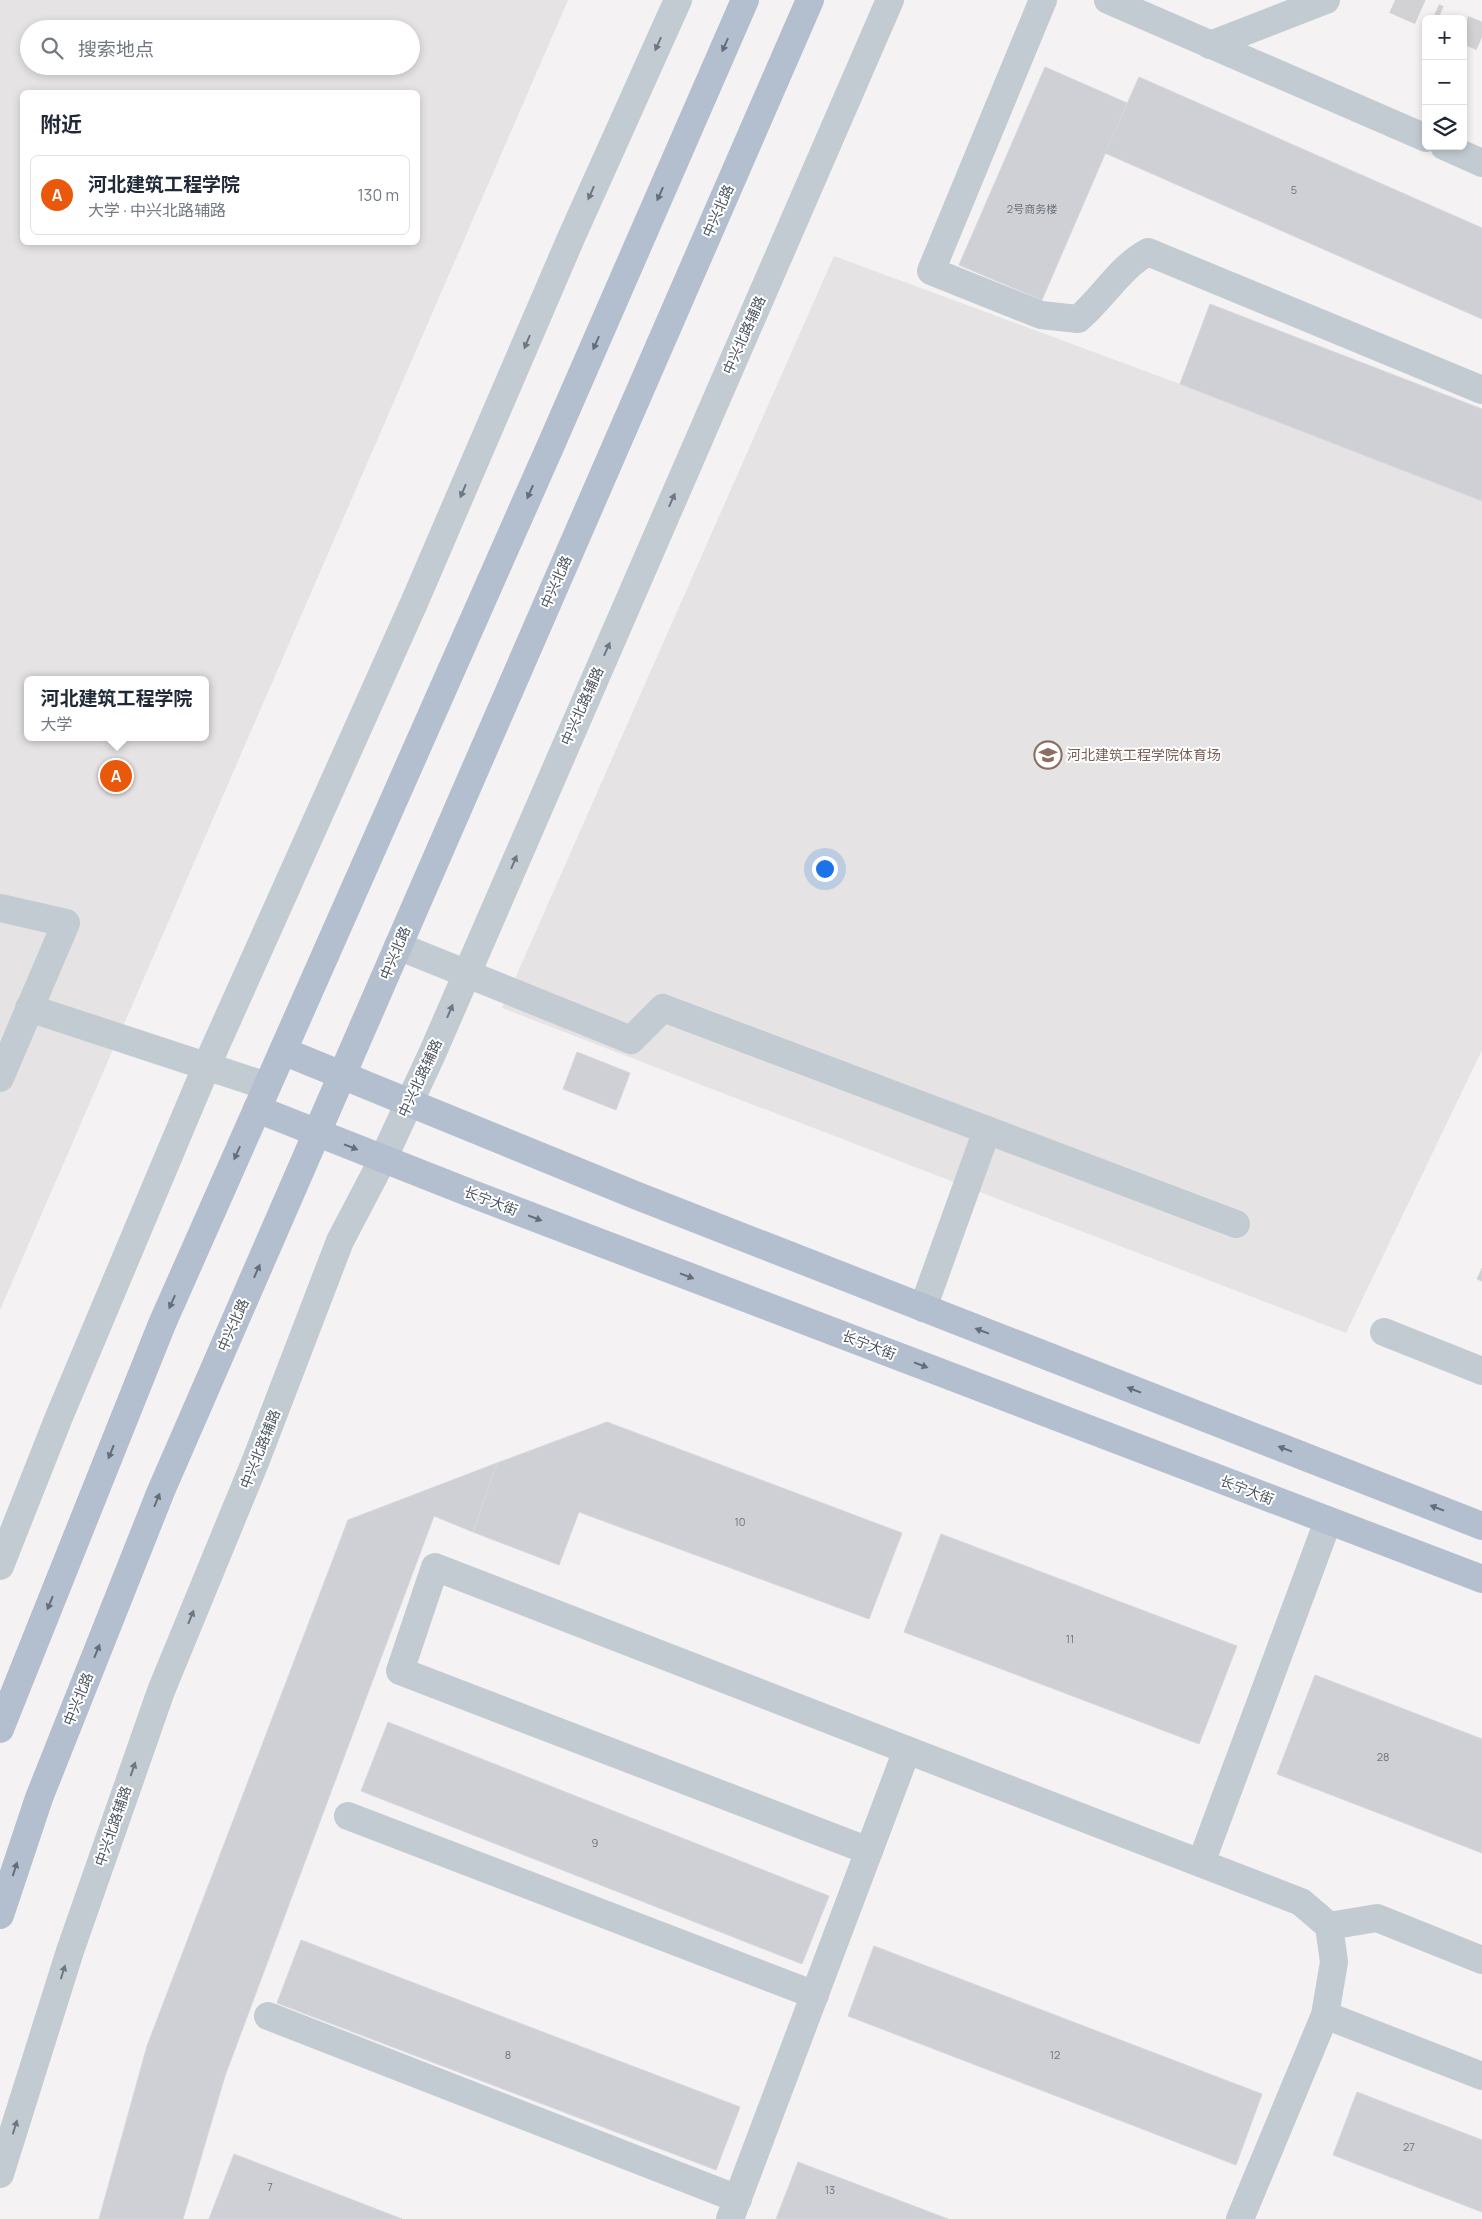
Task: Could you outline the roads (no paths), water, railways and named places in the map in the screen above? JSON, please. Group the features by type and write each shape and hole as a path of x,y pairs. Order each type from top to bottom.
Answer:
{"main road":[{"path":"0,1729 162,1324 745,0"},
{"name":"中兴北路","path":"0,1915 39,1798 161,1491 810,0"},
{"path":"283,1051 626,1192 1482,1526"},
{"name":"长宁大街","path":"262,1097 317,1134 1482,1579"}],"street":[{"path":"0,1566 59,1417 207,1066 414,603 571,238 678,0"},
{"name":"中兴北路辅路","path":"0,2174 70,1951 160,1691 256,1460 340,1241 382,1159 466,974 890,0"},
{"path":"1043,0 931,271 1041,315 1078,319 1096,303 1132,260 1148,252 1482,390"},
{"path":"1108,0 1422,136"},
{"path":"1210,45 1326,0"},
{"path":"1453,150 1482,163"},
{"path":"0,908 66,923 0,1078"},
{"path":"398,946 631,1040 663,1008 1236,1224"},
{"path":"29,1008 207,1066 262,1097"},
{"path":"922,1308 987,1130"},
{"path":"1384,1332 1482,1371"},
{"path":"1201,1863 1328,1520"},
{"path":"869,1851 400,1671 435,1568 1301,1902 1329,1926 1334,1962 1325,2015 1240,2219"},
{"path":"268,2016 734,2209 907,1750"},
{"path":"348,1816 815,1995"},
{"path":"1329,1926 1377,1918 1482,1960"},
{"path":"1325,2015 1482,2076"}],"tunnel":[{"path":"1395,0 1429,15"},
{"path":"1467,31 1482,37"}],"place":[{"name":"河北建筑工程学院体育场","path":"1048,755"},
{"name":"河北建筑工程学院","path":"116,776"}]}
